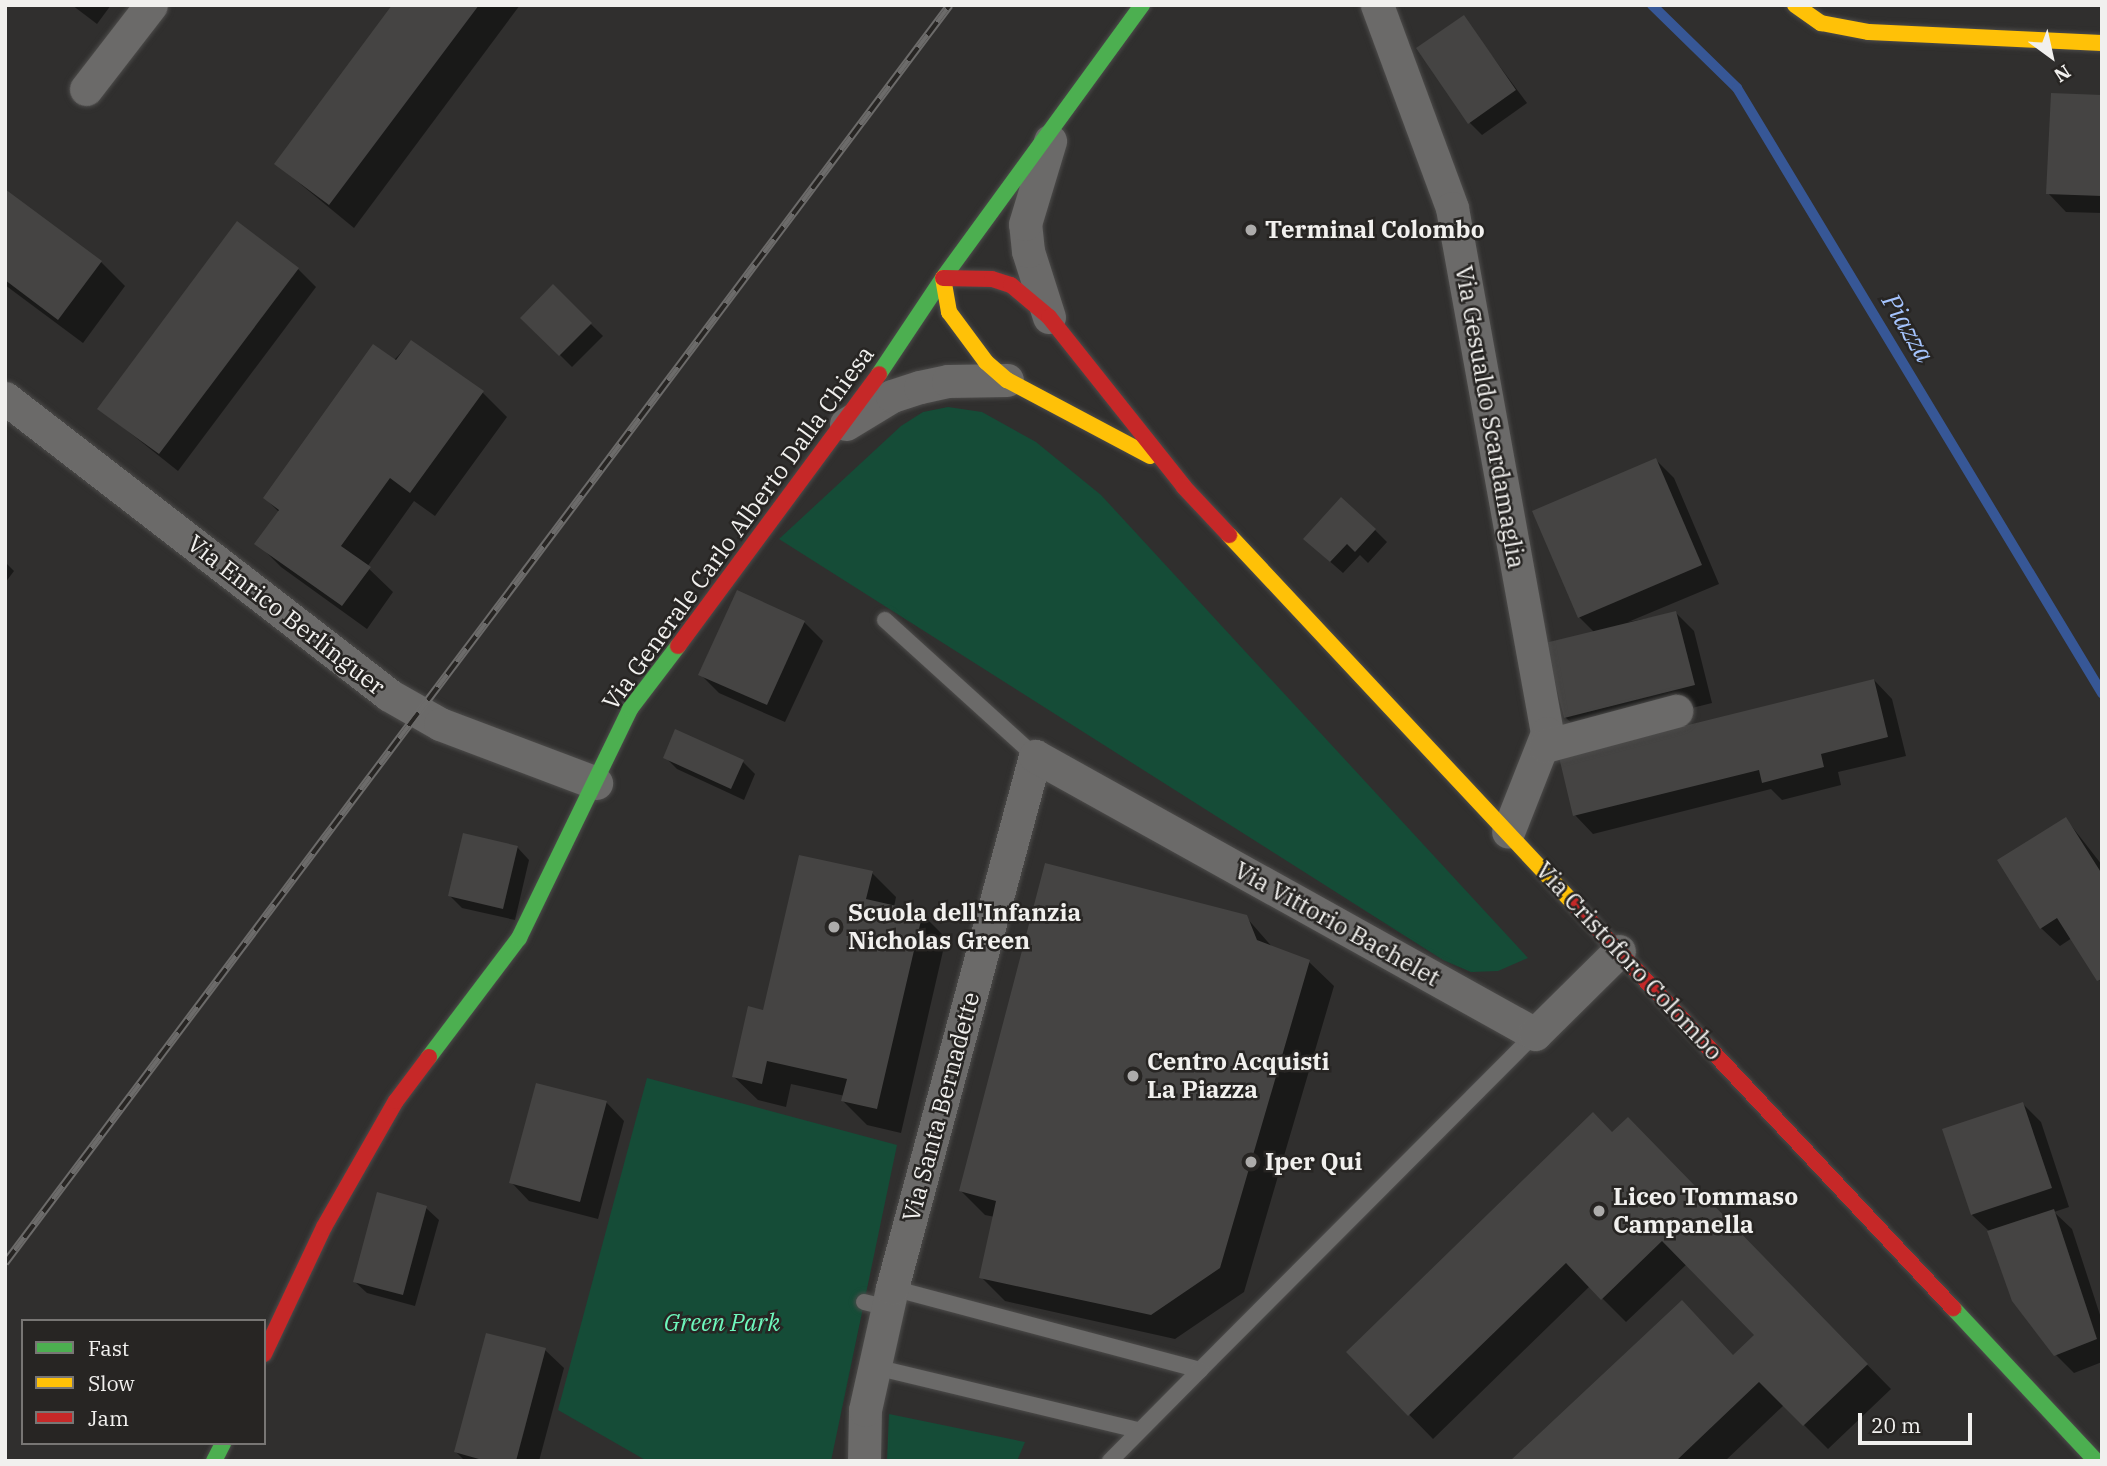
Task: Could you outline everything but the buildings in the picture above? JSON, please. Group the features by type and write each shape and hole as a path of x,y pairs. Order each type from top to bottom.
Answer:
{"street":[{"path":"86,89 151,5"},
{"name":"Via Generale Carlo Alberto Dalla Chiesa","path":"266,1350 324,1227 389,1112 519,938 630,709 846,424 943,278 1142,5"},
{"name":"Via Gesualdo Scardamaglia","path":"1377,5 1452,208 1547,733 1545,746 1508,832"},
{"path":"1795,5 1821,23 1869,32 2102,43"},
{"name":"Via Cristoforo Colombo","path":"1049,317 1028,251 1025,224 1057,121"},
{"name":"Via Cristoforo Colombo","path":"1161,461 1007,380 968,342 949,312 943,278 992,279 1011,285 1049,317 1161,461 2096,1461"},
{"name":"Via Cristoforo Colombo","path":"846,424 892,396 920,387 948,381 1007,380"},
{"name":"Via Enrico Berlinguer","path":"5,398 388,695 440,724 596,783"},
{"path":"1545,746 1676,711"},
{"name":"Via Vittorio Bachelet","path":"1035,756 1535,1034"},
{"name":"Via Santa Bernadette","path":"864,1461 865,1410 874,1367 881,1299 1035,756"},
{"path":"1535,1034 1619,951"},
{"path":"214,1461 222,1445"}],"lane":[{"path":"885,620 1035,756"},
{"path":"1110,1461 1137,1430 1535,1034"},
{"path":"881,1299 1200,1370"},
{"path":"874,1367 1137,1430"}],"green space":[{"path":"948,407 982,412 1036,442 1101,495 1528,958 1498,971 1471,972 1443,960 779,539 901,426 923,412"},
{"name":"Green Park","path":"647,1078 897,1145 831,1461 647,1461 558,1410"},
{"path":"889,1414 1025,1442 1017,1461 887,1461"}],"waterway":[{"name":"Piazza","path":"1652,5 1737,88 2102,693"}],"railway":[{"path":"5,1263 950,5"}],"traffic: fast":[{"path":"879,374 943,278 1142,5"},
{"path":"429,1057 519,938 630,709 678,646"},
{"path":"1953,1308 2096,1461"},
{"path":"214,1461 222,1445"}],"traffic: slow":[{"path":"1795,5 1821,23 1869,32 2102,43"},
{"path":"943,278 949,312 986,362 1007,380 1150,456"},
{"path":"1229,535 1575,905"}],"traffic: jam":[{"path":"943,278 992,279 1011,285 1049,317 1184,487 1229,535"},
{"path":"678,646 879,374"},
{"path":"1575,905 1953,1308"},
{"path":"266,1350 324,1227 396,1101 429,1057"}],"place":[{"name":"Terminal Colombo","path":"1251,230"},
{"name":"Scuola dell'Infanzia Nicholas Green","path":"834,927"},
{"name":"Centro Acquisti La Piazza","path":"1133,1076"},
{"name":"Iper Qui","path":"1251,1162"},
{"name":"Liceo Tommaso Campanella","path":"1599,1211"}]}
